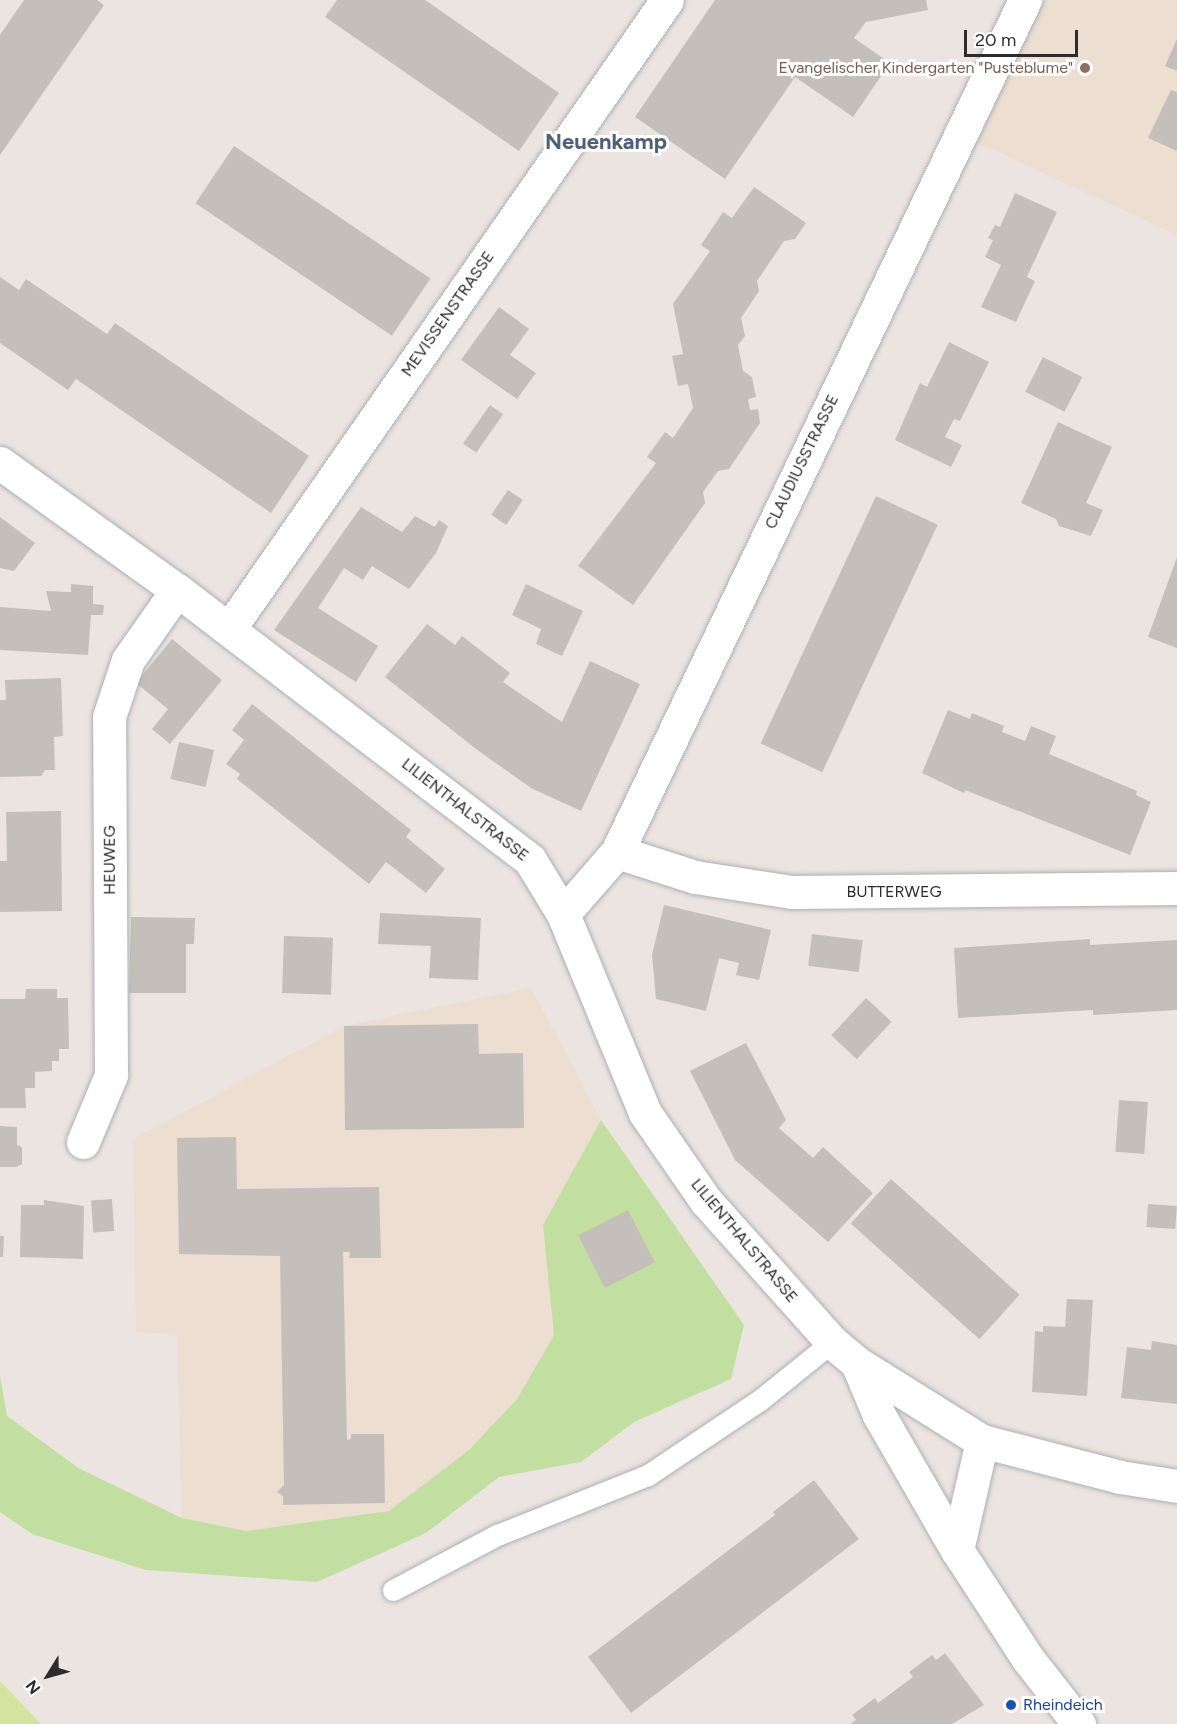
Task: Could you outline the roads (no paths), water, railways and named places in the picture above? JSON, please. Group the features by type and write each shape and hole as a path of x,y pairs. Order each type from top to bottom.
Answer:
{"street":[{"name":"MEVISSENSTRASSE","path":"229,629 667,0"},
{"name":"CLAUDIUSSTRASSE","path":"563,914 616,852 1025,0"},
{"name":"LILIENTHALSTRASSE","path":"0,463 177,590 530,860 563,914 645,1113 706,1201 832,1342 857,1363 982,1441 1120,1477 1177,1486"},
{"name":"HEUWEG","path":"83,1142 111,1075 110,717 128,660 177,590"},
{"name":"BUTTERWEG","path":"616,852 695,877 792,892 1177,888"},
{"name":"LILIENTHALSTRASSE","path":"857,1363 879,1415 957,1550 1028,1659 1079,1724"},
{"path":"957,1550 982,1441"}],"lane":[{"path":"393,1590 497,1535 648,1475 760,1400 832,1342"}],"place":[{"name":"Evangelischer Kindergarten \"Pusteblume\"","path":"1085,68"},
{"name":"Rheindeich","path":"1011,1705"}],"district":[{"name":"Neuenkamp","path":"606,142"}]}
